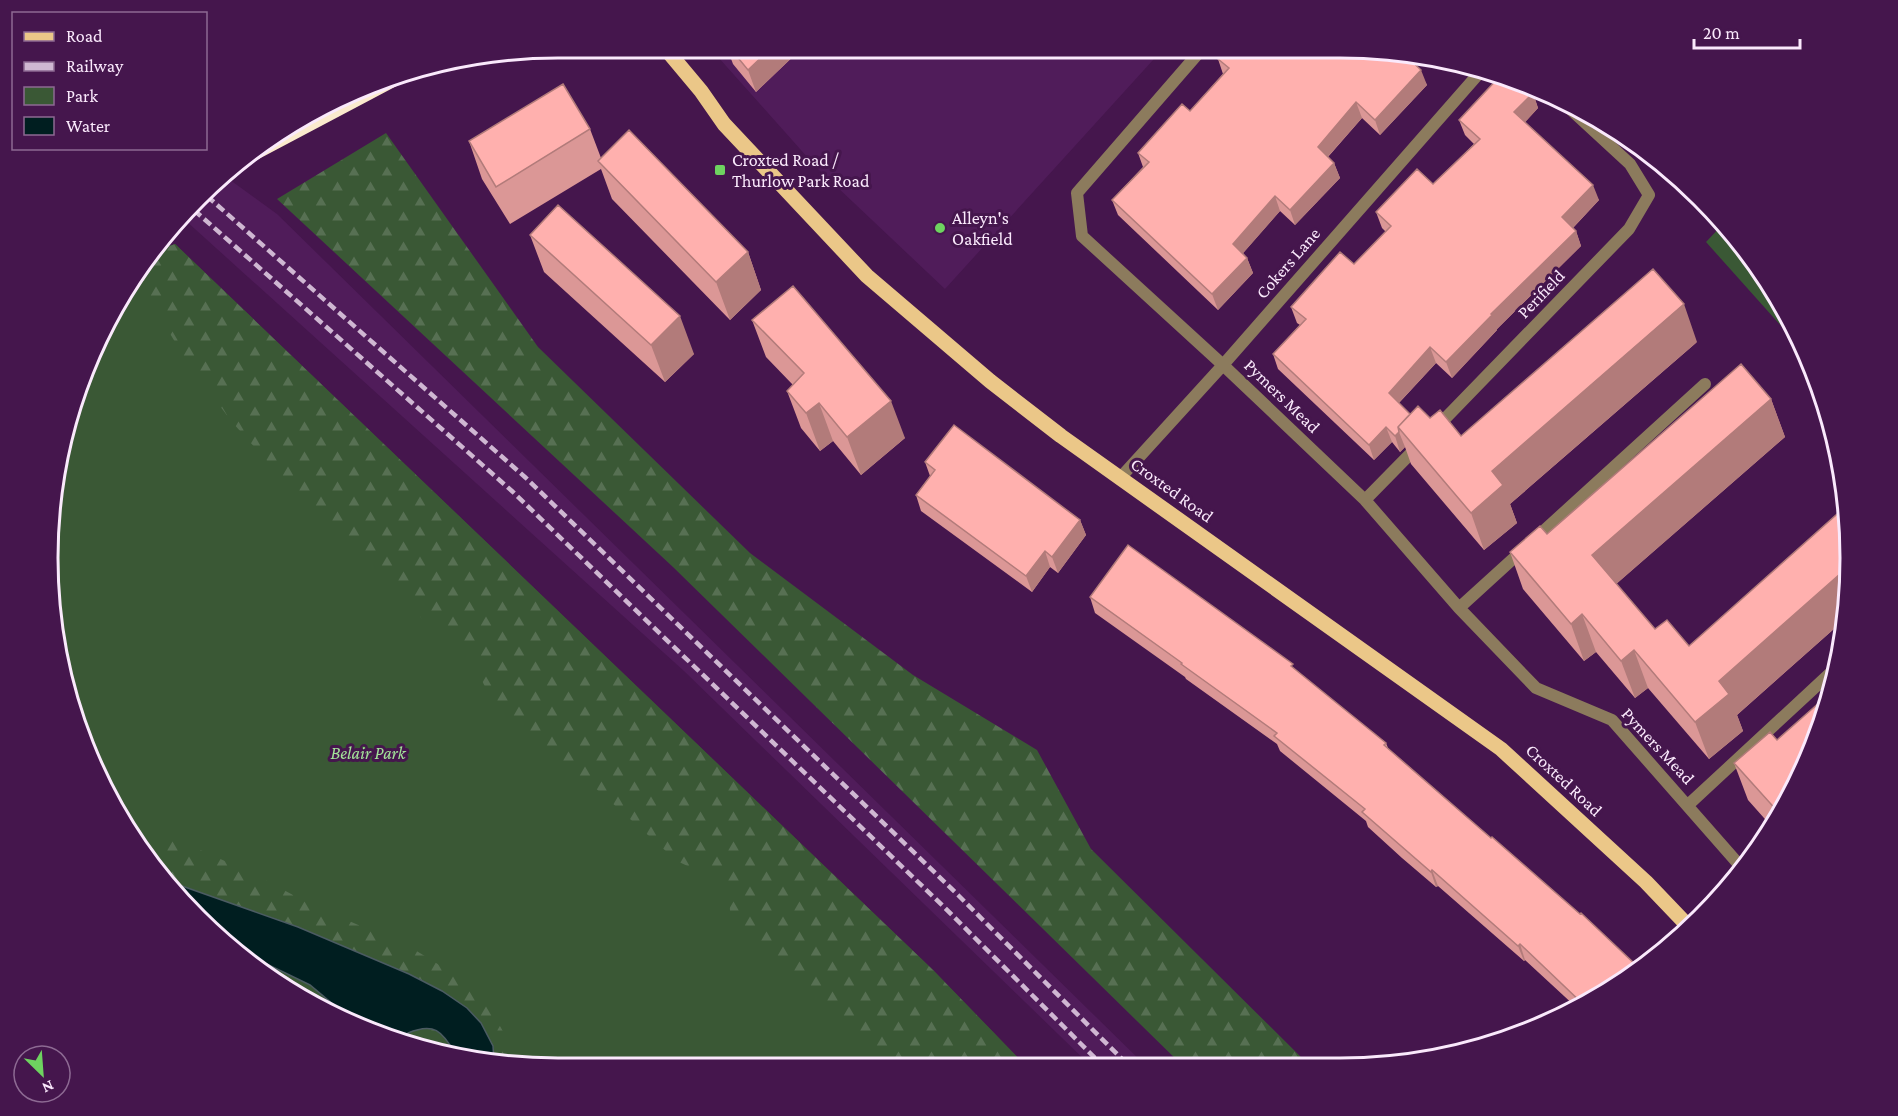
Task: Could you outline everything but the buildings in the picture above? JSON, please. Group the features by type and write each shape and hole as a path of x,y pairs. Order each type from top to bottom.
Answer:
{"main road":[{"name":"Croxted Road","path":"673,58 724,124 867,276 990,381 1062,436 1501,749 1646,882 1683,921"}],"street":[{"name":"Pymers Mead","path":"1194,58 1077,193 1082,236 1223,365 1365,500 1459,608 1536,688 1612,720 1736,861"},
{"name":"Cokers Lane","path":"1121,477 1223,365 1474,78"},
{"name":"Perifield","path":"1365,500 1629,229 1649,195 1630,164 1585,122"},
{"path":"1459,608 1705,384"},
{"name":"Pymers Mead","path":"1688,805 1824,679"}],"shaded area":[{"name":"Alleyn's Oakfield","path":"719,58 1155,58 945,289 817,168"},
{"path":"231,181 277,214 1138,1058 1083,1058 684,671 188,223"}],"green space":[{"path":"386,133 538,347 750,553 913,675 1037,750 1091,849 1302,1058 1175,1058 673,567 277,199"},
{"path":"1717,230 1755,280 1784,329 1706,242"},
{"name":"Belair Park","path":"175,244 933,970 1018,1058 558,1058 461,1048 397,1031 337,1006 280,973 229,934 182,887 162,862 125,808 110,779 85,719 76,687 68,655 60,591 58,558 63,493 68,461 85,397 125,308 168,247"},
{"path":"175,244 933,970 1018,1058 887,1058 842,1021 806,984 747,941 731,922 727,875 696,870 677,861 592,785 565,768 537,739 495,707 461,638 426,623 360,551 296,493 232,422 190,366 146,295 129,302 168,247"},
{"path":"143,836 176,840 198,849 254,874 306,902 415,950 462,979 492,1012 509,1042 512,1055 493,1053 487,1033 466,1008 428,984 348,948 178,883"},
{"path":"279,972 309,985 331,1003"},
{"path":"419,1028 437,1031 450,1045 408,1034"}],"water":[{"path":"181,886 298,927 409,974 442,991 467,1008 481,1023 493,1046 493,1053 450,1045 441,1034 431,1029 424,1028 408,1034 397,1031 332,1003 310,985 269,965 254,954 229,934"}],"railway":[{"path":"211,199 526,478 958,895 1121,1058"},
{"path":"197,213 513,492 945,908 1095,1058"}],"place":[{"name":"Croxted Road / Thurlow Park Road","path":"720,170"},
{"name":"Alleyn's Oakfield","path":"940,228"}]}
